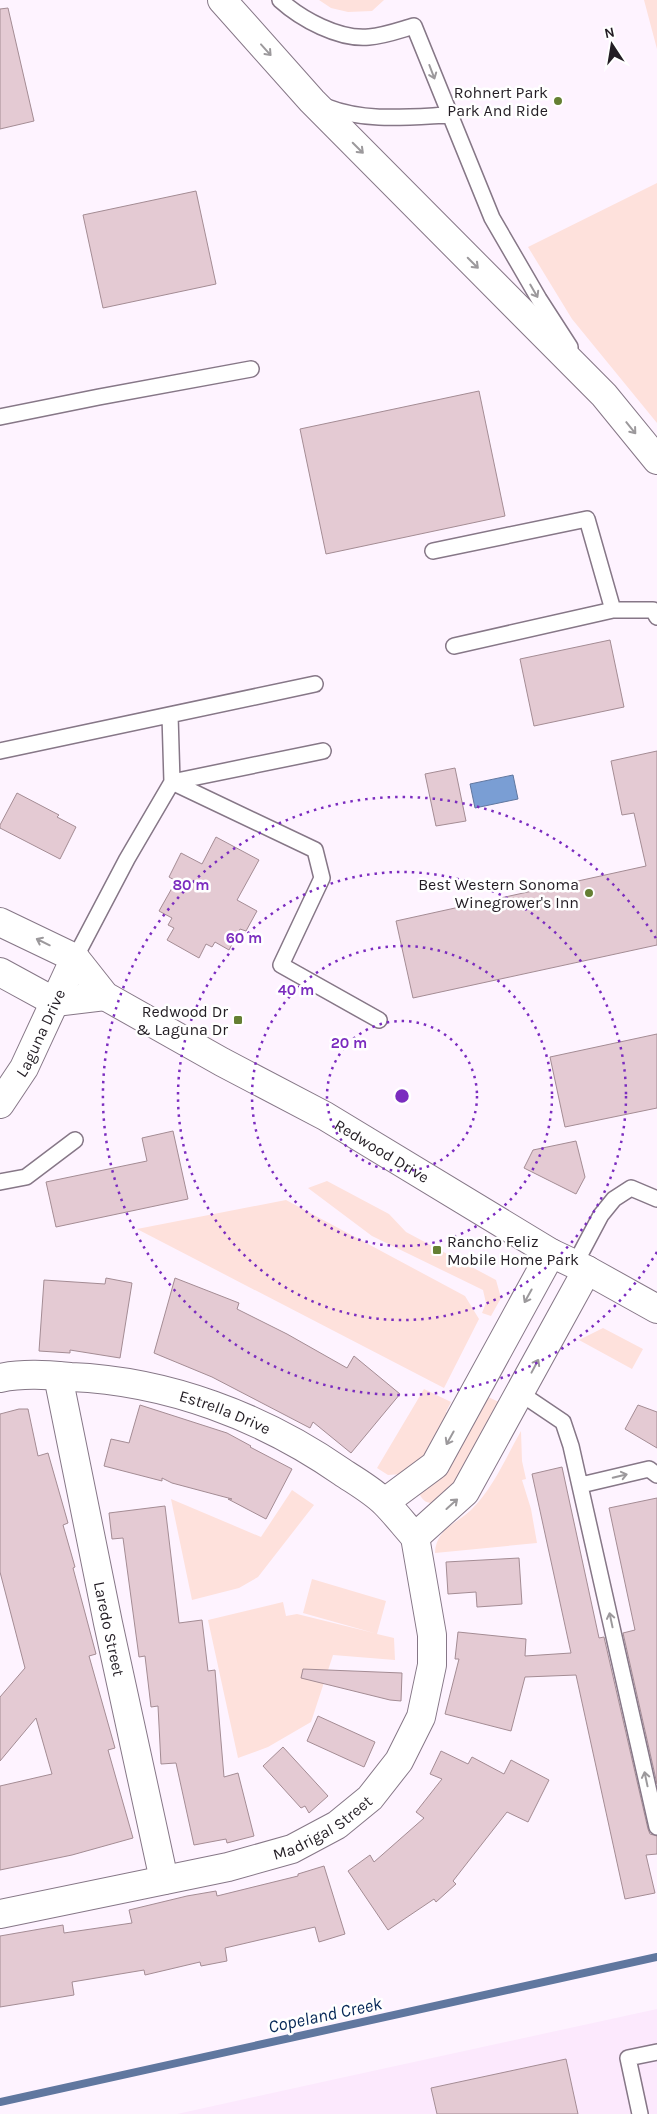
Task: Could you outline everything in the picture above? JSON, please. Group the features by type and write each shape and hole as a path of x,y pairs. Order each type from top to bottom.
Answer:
{"main road":[{"path":"222,0 312,101 604,395 657,460"},
{"name":"Redwood Drive","path":"0,922 75,958 105,996 222,1062 324,1116 571,1262 657,1309"},
{"name":"Laguna Drive","path":"0,1104 24,1068 75,958"},
{"path":"0,972 55,1002 105,996"},
{"path":"415,1537 465,1492 520,1393 571,1262"},
{"path":"385,1502 435,1466 571,1262"},
{"name":"Estrella Drive","path":"0,1378 37,1374 103,1378 161,1388 217,1406 301,1445 385,1502 415,1537"},
{"name":"Laredo Street","path":"58,1376 108,1623 164,1880"},
{"name":"Madrigal Street","path":"0,1914 228,1867 292,1849 337,1825 370,1798 398,1761 421,1717 432,1665 432,1635 415,1537"}],"lane":[{"path":"280,0 302,18 333,32 368,38 414,26 492,218 539,299 604,395"},
{"path":"312,101 345,114 373,117 449,115"},
{"path":"0,417 251,369"},
{"path":"433,551 587,519 613,610"},
{"path":"454,646 613,610 653,610 657,617"},
{"path":"0,751 315,684"},
{"path":"75,958 127,859 172,782 170,715"},
{"path":"172,782 322,751"},
{"path":"172,782 314,850 322,878 281,965 379,1020"},
{"path":"0,1182 26,1177 75,1140"},
{"path":"571,1262 600,1215 614,1199 631,1188 657,1199"},
{"path":"520,1393 563,1422 582,1485 657,1827"},
{"path":"582,1485 649,1469 657,1475"},
{"path":"640,2114 628,2058 657,2052"}],"shaded area":[{"path":"319,0 384,0 372,11 348,12 331,8"},
{"path":"644,0 657,0 657,49"},
{"path":"657,183 657,423 572,319 528,247"},
{"path":"327,1181 389,1214 406,1232 496,1280 501,1298 491,1316 482,1313 486,1303 483,1290 372,1236 308,1188"},
{"path":"286,1200 465,1296 479,1319 444,1388 137,1229"},
{"path":"603,1328 643,1349 632,1369 579,1340"},
{"path":"424,1389 451,1402 446,1412 451,1415 429,1452 402,1474 388,1475 377,1468"},
{"path":"484,1395 501,1403 454,1485 435,1503 426,1501 419,1493"},
{"path":"521,1431 522,1461 526,1479 522,1480 531,1509 537,1543 435,1553 436,1545 443,1533 479,1502 499,1472"},
{"path":"292,1490 314,1505 258,1577 239,1588 192,1600 171,1499 261,1537"},
{"path":"312,1579 386,1601 377,1634 394,1638 395,1660 333,1655 311,1722 268,1747 238,1758 208,1620 283,1602 286,1616 297,1614 374,1633 303,1613"},
{"path":"657,2009 657,2114 177,2114 345,2077"}],"water":[{"path":"513,775 518,799 475,808 470,784"}],"building":[{"path":"8,8 34,121 0,129 0,9"},
{"path":"196,191 216,284 103,308 83,215"},
{"path":"479,391 505,516 326,554 300,429"},
{"path":"610,640 624,707 534,726 520,659"},
{"name":"Best Western Sonoma Winegrower's Inn","path":"657,751 657,945 413,998 396,921 646,866 634,813 622,815 611,761"},
{"path":"455,768 466,821 436,826 425,774"},
{"path":"17,793 59,815 57,817 76,827 60,859 0,828"},
{"path":"216,837 259,860 237,900 257,911 246,931 240,929 229,950 215,942 212,947 206,944 199,958 167,940 174,928 168,925 172,918 159,911 176,881 169,877 181,853 202,864"},
{"path":"657,1034 657,1108 565,1127 550,1057"},
{"path":"173,1131 188,1199 56,1227 46,1182 147,1161 142,1138"},
{"path":"576,1141 585,1177 576,1194 524,1168 533,1150"},
{"path":"106,1278 132,1283 120,1358 70,1350 70,1353 39,1351 44,1280 105,1284"},
{"path":"175,1278 239,1303 237,1309 287,1334 347,1368 354,1356 400,1394 351,1453 313,1422 310,1428 212,1377 154,1353"},
{"path":"140,1405 227,1433 292,1469 266,1519 228,1499 232,1499 172,1483 162,1478 162,1481 104,1466 111,1439 129,1443"},
{"path":"638,1405 657,1412 657,1448 625,1429"},
{"path":"19,1409 28,1409 38,1456 48,1453 68,1523 63,1525 96,1654 89,1656 115,1748 108,1750 133,1838 72,1855 0,1870 0,1786 52,1774 36,1718 0,1761 0,1697 25,1668 0,1572 0,1414"},
{"path":"562,1467 599,1638 604,1637 648,1829 650,1834 657,1836 657,1854 646,1855 655,1893 625,1899 576,1675 525,1677 511,1731 445,1714 459,1659 455,1659 458,1632 526,1639 525,1656 571,1653 532,1474"},
{"path":"657,1498 657,1784 623,1633 635,1630 609,1508"},
{"path":"165,1506 179,1623 202,1620 208,1671 215,1670 224,1777 238,1773 254,1836 227,1843 226,1839 194,1845 176,1763 161,1764 158,1706 151,1707 145,1656 139,1657 123,1538 112,1539 109,1513"},
{"path":"519,1558 522,1604 477,1607 476,1592 448,1594 446,1562"},
{"path":"303,1669 402,1673 401,1701 301,1678"},
{"path":"318,1716 375,1742 364,1767 307,1741"},
{"path":"283,1747 328,1796 309,1813 305,1806 301,1808 263,1766"},
{"path":"441,1751 468,1764 472,1757 504,1774 511,1760 549,1780 528,1822 507,1812 453,1881 456,1884 436,1902 434,1899 388,1930 348,1871 370,1855 374,1862 424,1818 416,1812 442,1779 430,1774"},
{"path":"324,1866 345,1934 319,1942 315,1927 225,1948 227,1961 201,1966 200,1962 145,1975 144,1970 72,1982 74,1995 0,2007 0,1936 63,1925 64,1933 132,1923 129,1910 216,1891 217,1896 298,1876 298,1874"},
{"path":"566,2059 578,2114 437,2114 431,2088"}],"waterway":[{"name":"Copeland Creek","path":"0,2102 657,1957"}],"place":[{"name":"Rohnert Park Park And Ride","path":"558,101"},
{"name":"Best Western Sonoma Winegrower's Inn","path":"589,893"},
{"name":"Redwood Dr & Laguna Dr","path":"238,1020"},
{"name":"Rancho Feliz Mobile Home Park","path":"437,1250"}]}
